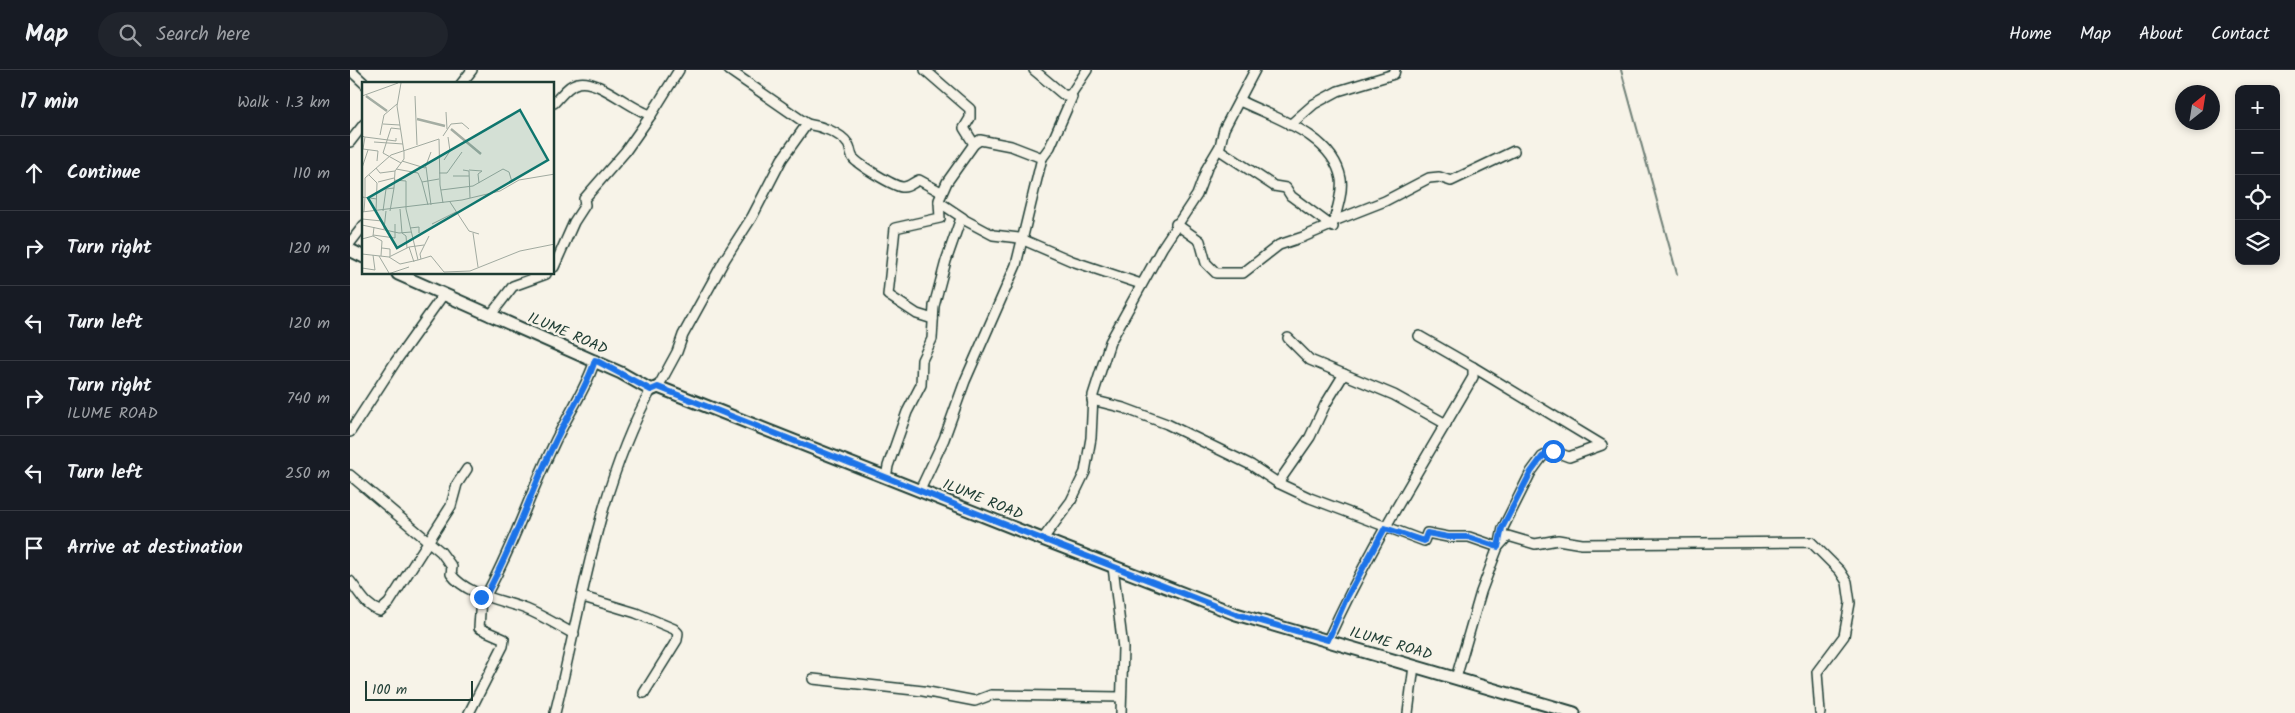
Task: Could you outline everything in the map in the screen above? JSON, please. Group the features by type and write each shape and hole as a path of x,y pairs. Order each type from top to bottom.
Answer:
{"street":[{"path":"350,70 363,82"},
{"path":"463,82 472,70"},
{"path":"555,265 574,222 585,205 584,199 625,152 680,70"},
{"path":"729,70 807,124 819,126 844,140 849,145 852,157 858,163 892,183 901,187 908,187 919,180 972,225 993,235 1022,240 1072,261 1141,284"},
{"path":"925,70 970,109 970,118 964,128 974,144"},
{"path":"1034,70 1066,96 1071,94 1087,70"},
{"path":"1042,540 1071,500 1084,472 1090,438 1092,400 1110,342 1176,224 1197,195 1207,168 1220,146 1224,129 1255,70"},
{"path":"1290,125 1314,104 1338,91 1394,74 1395,70"},
{"path":"555,102 570,87 585,83 604,90 643,113 650,115"},
{"path":"920,490 944,439 965,381 1011,277 1042,158 1050,147 1072,97"},
{"path":"1240,101 1290,125 1319,144 1341,178 1333,225"},
{"path":"554,713 610,486 625,443 654,388 678,352 683,335 724,259 752,217 782,159 807,124"},
{"path":"350,142 362,127"},
{"path":"932,319 917,314 888,295 895,228 940,218 940,197 974,144 980,140 1003,144 1042,158"},
{"path":"1221,150 1274,186 1286,188 1291,196 1333,225"},
{"path":"1176,224 1200,240 1206,263 1216,273 1243,273 1279,245 1333,225 1429,178 1439,177 1451,181 1514,151"},
{"path":"886,478 888,466 907,412 921,385 922,360 932,339 932,319 946,261 959,220 963,218"},
{"path":"350,244 362,228"},
{"path":"350,250 362,256"},
{"path":"490,316 513,286 526,279 542,275"},
{"name":"ILUME ROAD","path":"414,277 444,296 595,360 654,388 1236,614 1574,713"},
{"path":"350,432 396,361 444,296"},
{"path":"1419,336 1602,445 1569,458 1553,451 1542,457 1531,472 1502,528 1499,545 1481,592 1456,678"},
{"path":"1288,338 1310,360 1394,395 1446,424"},
{"path":"469,713 503,646 504,639 479,628 484,596 513,542 552,447 585,384 595,360"},
{"path":"1328,640 1346,599 1385,528 1473,377 1472,367"},
{"path":"1278,483 1310,437 1325,405 1344,374"},
{"path":"1092,400 1124,408 1167,424 1251,465 1278,483 1385,528 1424,541 1427,533 1448,537 1468,537 1499,545"},
{"path":"350,581 361,598 374,609 380,611 396,593 451,506 457,484 467,469"},
{"path":"350,475 441,552 452,567 452,577 484,596 527,610 574,634"},
{"path":"1499,545 1508,536 1535,544 1558,540 1582,544 1811,542 1844,576 1847,582 1850,603 1844,636 1817,672 1820,713"},
{"path":"1113,567 1122,648 1121,713"},
{"path":"583,597 636,613 674,629 678,633 677,640 644,693"},
{"path":"1408,713 1414,666"},
{"path":"813,679 923,690 976,701 991,695 1121,697"}],"waterway":[{"path":"1621,70 1677,274"}],"route":[{"path":"481,597 486,595 513,542 552,447 592,371 595,360 622,372 651,390 658,387 1236,614 1328,640 1346,599 1385,528 1418,540 1424,541 1427,533 1435,536 1468,537 1498,547 1502,528 1518,502 1531,472 1542,457 1553,451"}]}
